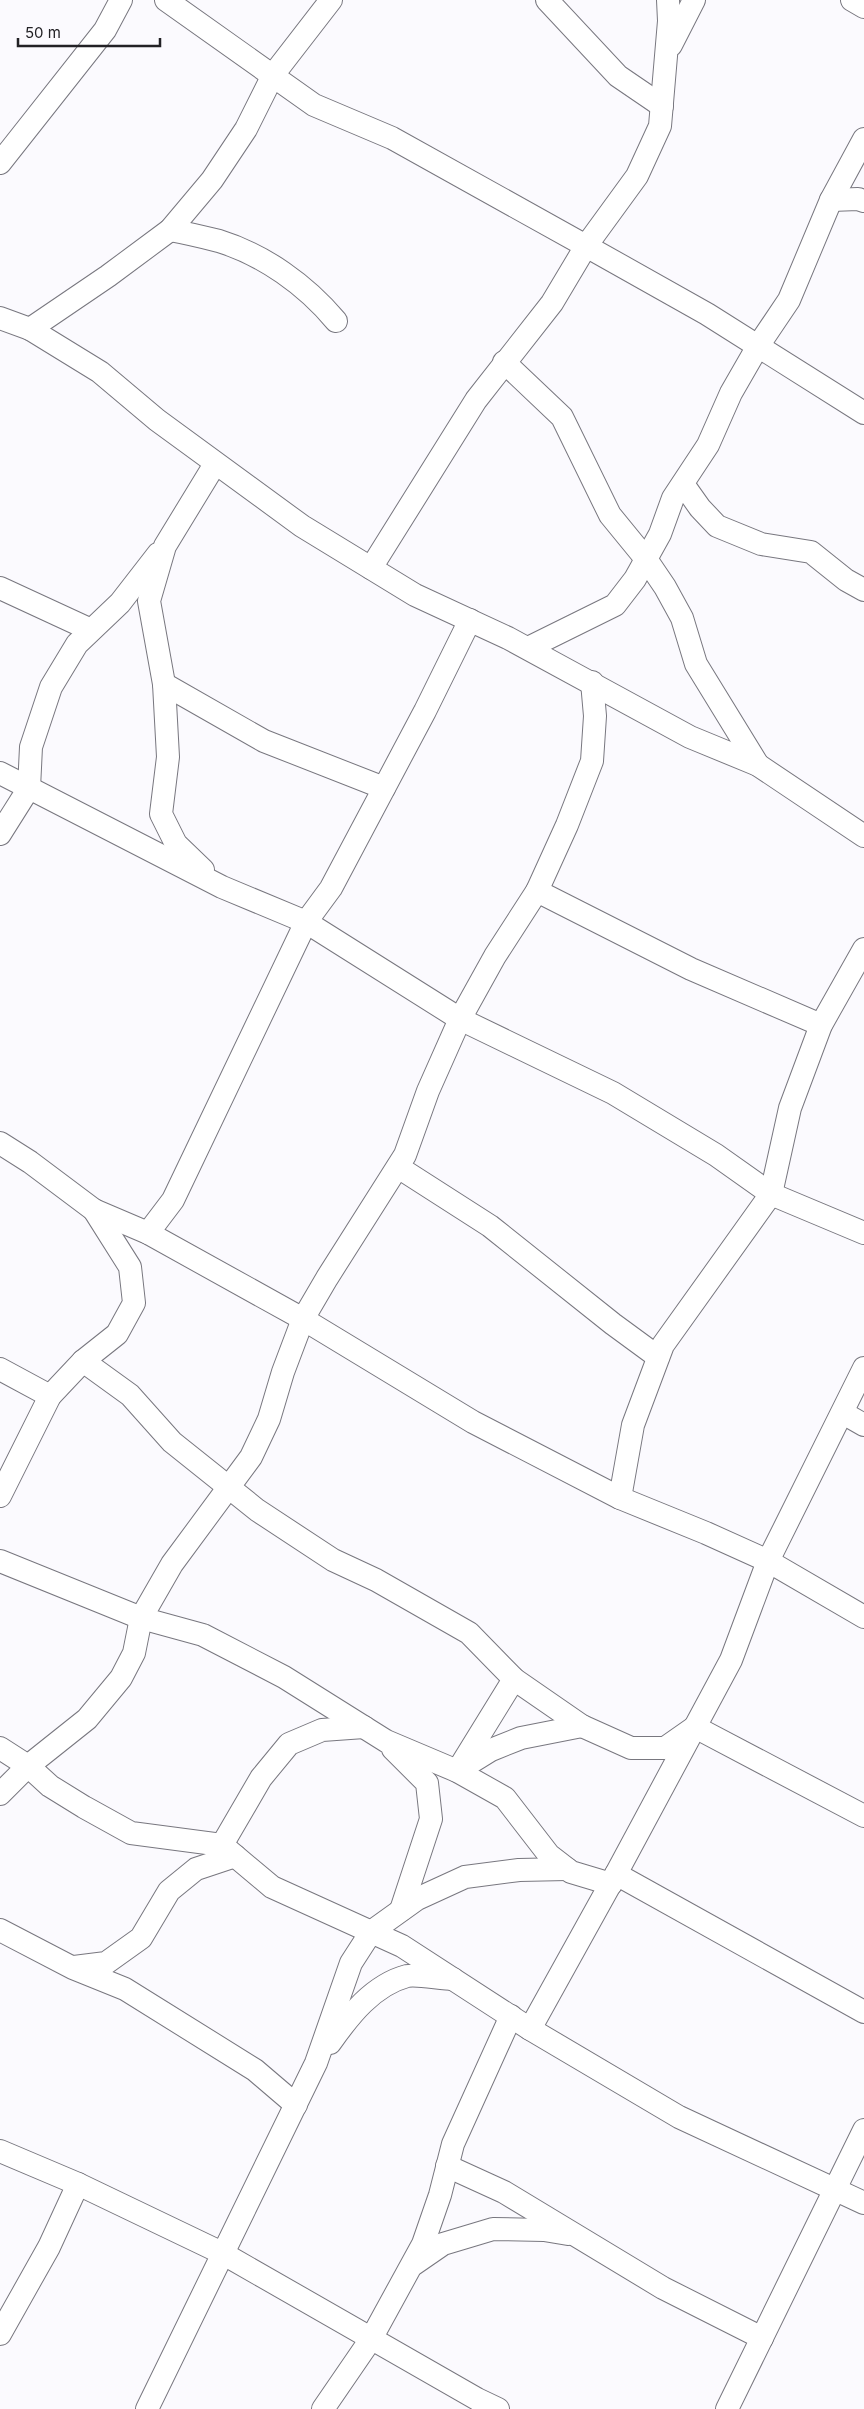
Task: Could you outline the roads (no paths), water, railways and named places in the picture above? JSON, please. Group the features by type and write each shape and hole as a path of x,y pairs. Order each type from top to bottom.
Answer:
{"street":[{"path":"0,163 105,30 121,0"},
{"path":"166,0 314,106 392,138 586,246 758,346 864,413"},
{"path":"30,329 108,276 170,230 212,180 241,136 273,75 331,0"},
{"path":"547,0 618,76 662,106"},
{"path":"371,568 448,442 504,362 552,303 586,246 636,176 660,126 668,0"},
{"path":"666,55 694,0"},
{"path":"852,0 864,7"},
{"path":"528,648 615,605 635,579 660,534 673,498 708,445 731,393 758,346 789,300 831,200 864,139"},
{"path":"831,200 858,199 864,201"},
{"path":"170,230 220,242 274,266 320,302 336,321"},
{"path":"0,318 30,329 100,372 157,420 302,526 415,596 528,648 690,737 758,765 864,836"},
{"path":"504,362 562,417 610,516 646,559 682,618 696,664 758,765"},
{"path":"0,834 29,788 31,747 51,687 77,644 120,603 165,546 215,464"},
{"path":"682,484 700,508 718,526 762,544 812,552 846,580 864,590"},
{"path":"165,546 149,601 164,684 168,757 161,814 176,844 222,887"},
{"path":"0,588 91,630"},
{"path":"148,1233 173,1200 306,922 331,888 470,620"},
{"path":"0,1794 28,1766 87,1719 121,1678 134,1653 141,1618 172,1564 252,1457 269,1419 283,1372 303,1319 405,1155 428,1091 460,1019 495,956 537,892 592,762 595,716 592,682"},
{"path":"164,684 264,741 384,788"},
{"path":"0,773 222,887 306,922 460,1019 613,1093 716,1155 772,1194 864,1233"},
{"path":"537,892 691,969 821,1025"},
{"path":"620,1498 633,1425 663,1344 772,1194 790,1108 821,1025 864,949"},
{"path":"842,987 864,965"},
{"path":"0,1143 30,1162 94,1210 148,1233 303,1319 473,1422 620,1498 768,1561 864,1618"},
{"path":"398,1167 490,1226 613,1324 658,1357"},
{"path":"0,1496 50,1396 83,1361 117,1334 134,1303 130,1267 94,1210"},
{"path":"83,1361 130,1395 172,1442 258,1510 333,1560 376,1580 469,1633 514,1679 582,1726 631,1748 665,1748 694,1727"},
{"path":"530,2029 614,1879 694,1727 732,1660 768,1561 864,1368"},
{"path":"0,1369 50,1396"},
{"path":"843,1413 864,1424"},
{"path":"0,1561 141,1618 203,1635 284,1676 386,1741 457,1771 505,1798 549,1855 567,1869"},
{"path":"457,1771 514,1679"},
{"path":"457,1771 491,1750 521,1738 582,1726"},
{"path":"72,1968 106,1963 140,1938 169,1891 196,1869 228,1851 261,1778 290,1744 322,1730 364,1727"},
{"path":"694,1727 864,1816"},
{"path":"386,1741 427,1783 431,1819 401,1910"},
{"path":"0,1748 28,1766 50,1786 131,1832 228,1851 272,1887 402,1946 530,2029 678,2117 836,2188 864,2203"},
{"path":"147,2409 316,2063 351,1963 371,1932 417,1899 465,1877 519,1870 567,1869 614,1879 864,2012"},
{"path":"0,1930 72,1968 125,1989 255,2070 296,2105"},
{"path":"316,2063 346,2020 377,1991 408,1976 457,1980"},
{"path":"323,2409 371,2339 423,2244 453,2144 511,2016"},
{"path":"727,2409 864,2130"},
{"path":"0,2151 78,2184 222,2253 476,2399 498,2409"},
{"path":"447,2166 504,2192 579,2235 663,2288 762,2338"},
{"path":"0,2334 49,2247 78,2184"},
{"path":"411,2266 443,2244 493,2229 544,2230 579,2235"}]}
